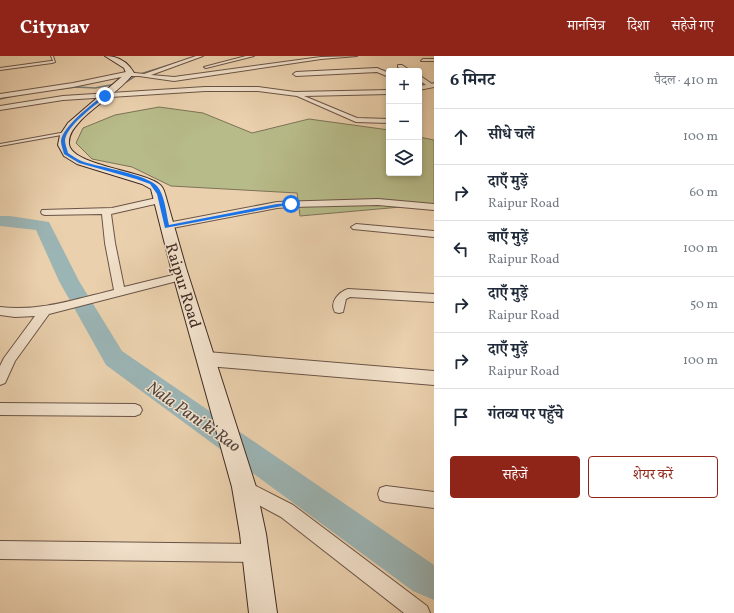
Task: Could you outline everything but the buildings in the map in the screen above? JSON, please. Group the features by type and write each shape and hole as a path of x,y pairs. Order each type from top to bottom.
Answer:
{"main road":[{"path":"66,133 86,110 128,76 127,67 111,56"},
{"name":"Raipur Road","path":"66,133 63,141 64,149 66,154 72,158 146,181 156,187 161,200 181,277 207,359 241,481 256,553 263,613"}],"street":[{"path":"144,75 201,56"},
{"path":"228,56 238,60"},
{"path":"200,68 252,56"},
{"path":"298,56 310,59"},
{"path":"144,75 174,79 310,59 355,56"},
{"path":"423,60 434,60"},
{"path":"255,68 264,69 346,62"},
{"path":"339,67 344,72"},
{"path":"296,74 379,70 386,74"},
{"path":"0,96 73,85 99,78 171,72"},
{"path":"422,79 433,85"},
{"path":"422,87 433,85"},
{"path":"0,108 57,98 229,88 258,89 295,94 386,92"},
{"path":"295,94 356,120 386,122"},
{"path":"45,212 106,211 161,200"},
{"path":"167,226 277,205 291,204 378,202 434,207"},
{"path":"106,211 110,243 120,292"},
{"path":"356,227 434,234"},
{"path":"0,311 14,313 45,311 67,307 104,296 181,277"},
{"path":"339,309 341,297 348,293 434,298"},
{"path":"0,379 10,358 45,311"},
{"path":"207,359 434,378"},
{"path":"0,409 135,410"},
{"path":"241,481 287,511 420,613"},
{"path":"386,494 434,500"},
{"path":"0,550 256,553"}],"lane":[{"path":"0,69 52,62 54,61 52,56"},
{"path":"0,145 66,133"}],"green space":[{"path":"159,107 203,113 252,133 309,119 386,130 386,176 422,176 422,138 434,140 434,204 300,216 297,193 171,186 132,167 92,159 76,143 83,128 115,115"}],"waterway":[{"path":"60,89 76,87 95,88 126,82 137,75 179,62"},
{"path":"0,99 18,95"},
{"name":"Nala Pani ki Rao","path":"0,221 43,226 69,281 114,358 425,579 434,583"}],"route":[{"path":"105,96 86,110 72,124 63,141 66,154 81,162 138,178 152,184 156,187 159,194 167,226 277,205 291,204"}]}
